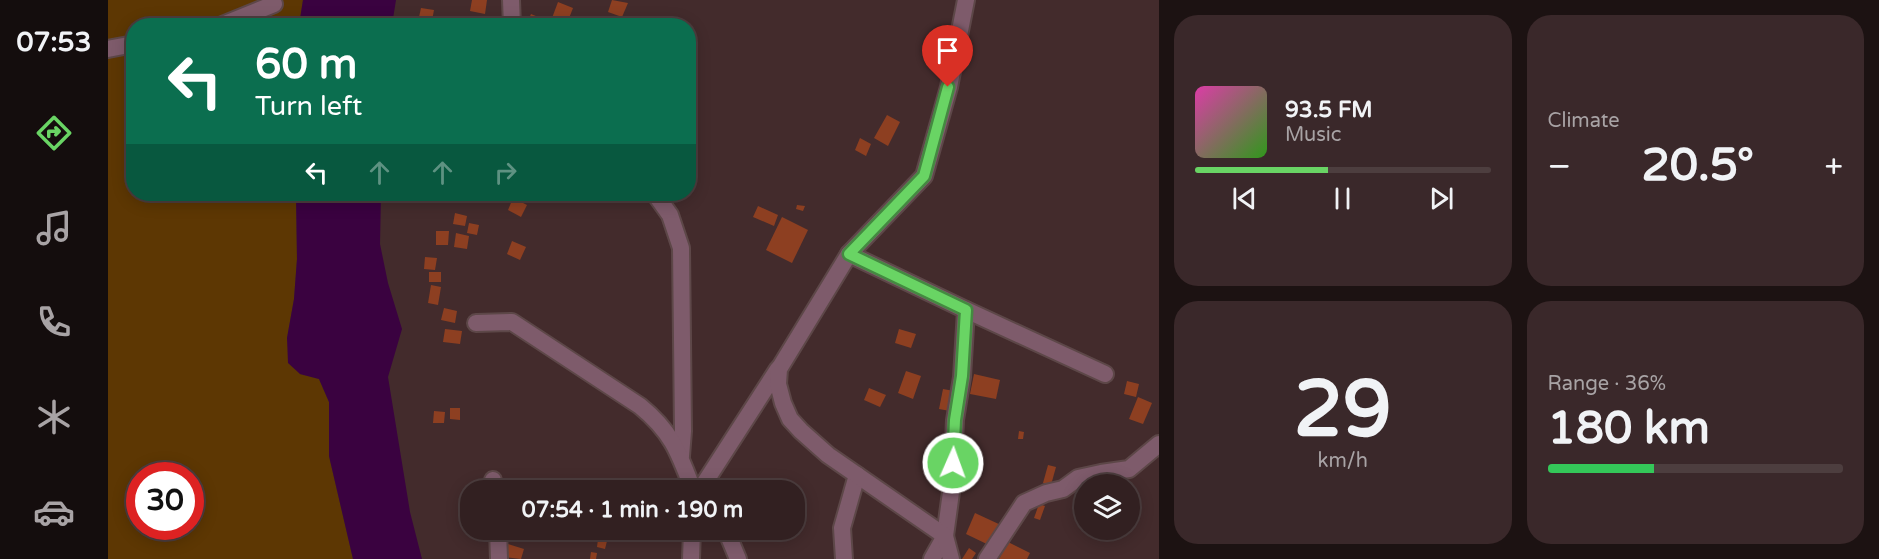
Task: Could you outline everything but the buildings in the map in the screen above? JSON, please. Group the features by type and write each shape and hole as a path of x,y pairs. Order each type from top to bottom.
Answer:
{"street":[{"path":"511,0 512,18"},
{"path":"706,480 849,254 924,176 948,87 966,0"},
{"path":"240,18 274,4"},
{"path":"108,49 126,46"},
{"path":"660,201 670,215 681,248 683,431 681,457"},
{"path":"849,254 1105,374"},
{"path":"932,559 945,536 952,484 955,420 962,376 966,310"},
{"path":"476,323 512,322 640,406 655,418 670,436 689,480"},
{"path":"778,369 778,384 790,419 828,455 945,536 951,559"},
{"path":"987,559 1024,502 1063,489 1078,478 1129,470 1159,444"},
{"path":"844,559 842,528 857,475"},
{"path":"498,540 499,559"},
{"path":"691,559 692,540"},
{"path":"730,540 738,559"}],"shaded area":[{"path":"108,0 303,0 300,18 126,18 126,201 296,201 297,259 294,299 287,338 300,374 319,379 329,402 329,456 353,559 108,559"},
{"path":"303,0 396,0 393,18 300,18"},
{"path":"296,201 381,201 380,244 388,283 402,329 388,377 410,512 422,559 353,559 329,456 329,402 319,379 300,374 288,363 287,338 294,299 297,259"}],"route":[{"path":"948,87 924,176 849,254 966,310 953,463"}]}
